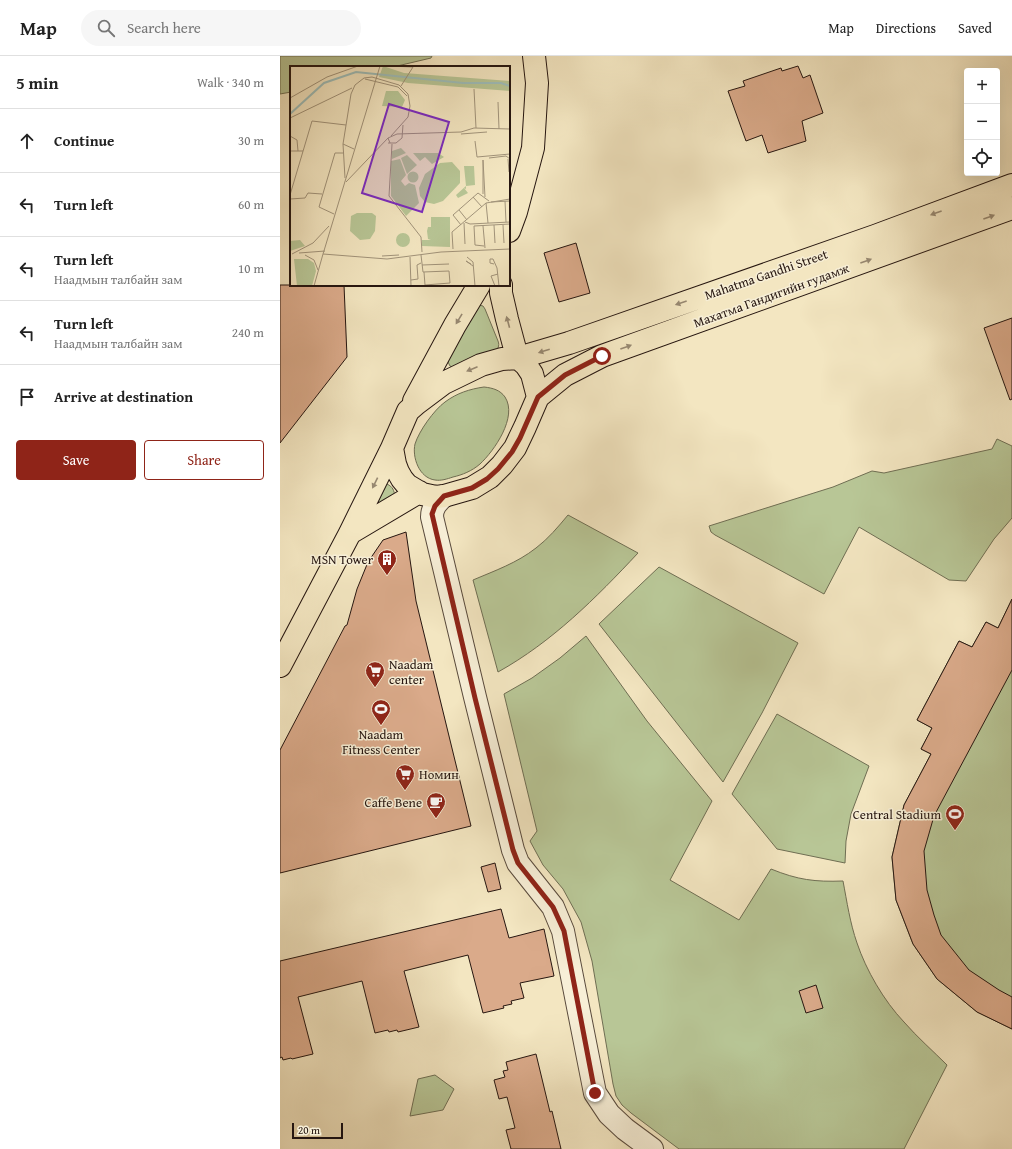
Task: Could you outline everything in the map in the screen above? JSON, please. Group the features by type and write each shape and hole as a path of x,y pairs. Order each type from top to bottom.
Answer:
{"main road":[{"path":"510,228 516,212 533,148 537,83 534,56"},
{"name":"Mahatma Gandhi Street","path":"518,358 575,341 875,236 1012,185"},
{"name":"Махатма Гандигийн гудамж","path":"538,397 565,375 602,356 1012,208"},
{"path":"280,666 350,533 392,448 408,411 455,325 478,286"},
{"path":"392,448 395,464 400,476 407,485 419,492 431,496 444,496 472,488 487,479 498,469 512,452 520,438 538,397 532,374 526,365 518,358 507,319 501,286"},
{"path":"408,411 426,396 450,380 481,365 502,359 518,358"},
{"path":"350,533 419,492"}],"street":[{"path":"444,496 434,507 432,517 513,850 518,863 553,907 564,931 595,1093 609,1114 625,1129 652,1149"}],"green space":[{"path":"280,56 432,56 431,58 397,66 290,66 290,92 280,94"},
{"path":"479,305 483,306 485,309 499,344 498,348 484,356 452,367 447,360"},
{"path":"484,387 499,391 505,397 509,414 503,433 486,458 470,471 444,480 429,478 418,466 414,449 423,427 436,410 454,396"},
{"path":"997,439 1012,446 1012,518 994,539 966,581 949,580 859,527 824,594 715,535 711,532 709,526 833,487 872,471 884,473 992,449"},
{"path":"387,484 393,489 395,497 381,505 377,503 382,486"},
{"path":"568,515 638,553 589,603 555,633 518,660 498,672 473,580 505,566 529,553 549,537"},
{"path":"659,567 798,643 762,713 723,782 599,624"},
{"name":"Central Stadium","path":"1012,599 1012,1029 977,1012 937,979 913,944 896,900 892,857 904,805 931,754 921,749 932,728 917,720 959,641 972,647 986,622 998,628"},
{"path":"586,636 647,721 712,801 670,880 739,920 771,869 807,880 843,881 855,935 865,964 876,985 889,1005 914,1033 947,1065 904,1149 679,1149 631,1113 622,1105 616,1096 592,961 581,922 563,889 543,865 530,841 537,831 504,694 532,678 560,658"},
{"path":"777,714 869,766 851,814 846,841 845,863 777,849 732,794"},
{"path":"435,1075 454,1089 443,1110 410,1116 418,1079"}],"building":[{"path":"798,66 803,78 810,75 823,113 802,121 806,141 768,153 762,135 746,141 728,91 745,86 743,81 781,68 782,71"},
{"path":"576,243 590,293 559,302 544,253"},
{"path":"280,285 344,286 347,357 280,443"},
{"path":"1012,318 1012,399 1010,400 984,328"},
{"name":"Naadam center","path":"406,532 416,601 471,826 280,873 280,750 345,626 347,625 357,589 368,562 383,540"},
{"path":"1012,599 1012,670 934,816 924,851 927,890 941,935 969,970 1012,997 1012,1029 977,1012 937,979 913,944 896,900 892,857 904,805 931,754 921,749 932,728 917,720 959,641 972,647 986,622 998,628"},
{"path":"495,863 501,889 488,892 481,867"},
{"path":"501,909 509,938 544,929 554,976 520,983 524,998 511,1001 512,1004 503,1006 504,1008 483,1013 468,955 404,971 419,1027 398,1032 397,1030 389,1032 388,1030 375,1033 362,981 298,997 313,1054 292,1059 283,1060 282,1057 280,1058 280,961"},
{"path":"816,985 823,1008 806,1013 799,991"},
{"path":"536,1054 550,1112 552,1111 561,1149 511,1149 506,1130 515,1128 507,1097 499,1099 494,1080 505,1077 503,1071 508,1070 506,1062"}],"place":[{"name":"MSN Tower","path":"387,576"},
{"name":"Naadam center","path":"375,688"},
{"name":"Naadam Fitness Center","path":"381,726"},
{"name":"Номин","path":"405,791"},
{"name":"Caffe Bene","path":"436,819"},
{"name":"Central Stadium","path":"955,831"}],"route":[{"path":"595,1093 564,931 553,907 518,863 513,850 475,698 432,514 438,501 444,496 472,488 490,477 498,469 512,452 520,438 538,397 565,375 602,356"}]}
